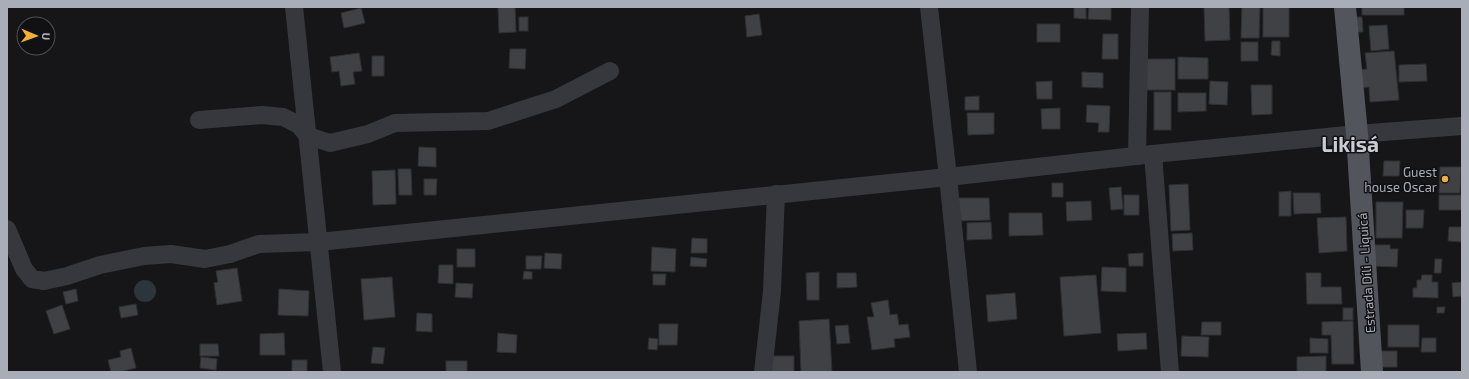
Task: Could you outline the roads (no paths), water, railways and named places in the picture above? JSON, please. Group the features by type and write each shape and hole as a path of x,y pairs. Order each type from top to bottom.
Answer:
{"main road":[{"name":"Estrada Díli - Liquicá","path":"1344,7 1357,134 1372,372"}],"street":[{"path":"294,7 332,372"},
{"path":"930,7 968,372"},
{"path":"1140,7 1145,155 1170,372"},
{"path":"199,120 262,116 283,117 299,125 308,136 330,143 368,134 395,123 488,121 556,99 610,71"},
{"path":"7,229 24,269 32,279 44,281 144,256 171,254 205,259 230,254 259,244 319,242 948,177 1145,155 1357,134 1462,126"},
{"path":"763,372 772,291 776,194"}],"place":[{"name":"Guest house Oscar","path":"1445,179"}],"district":[{"name":"Likisá","path":"1350,143"}]}
